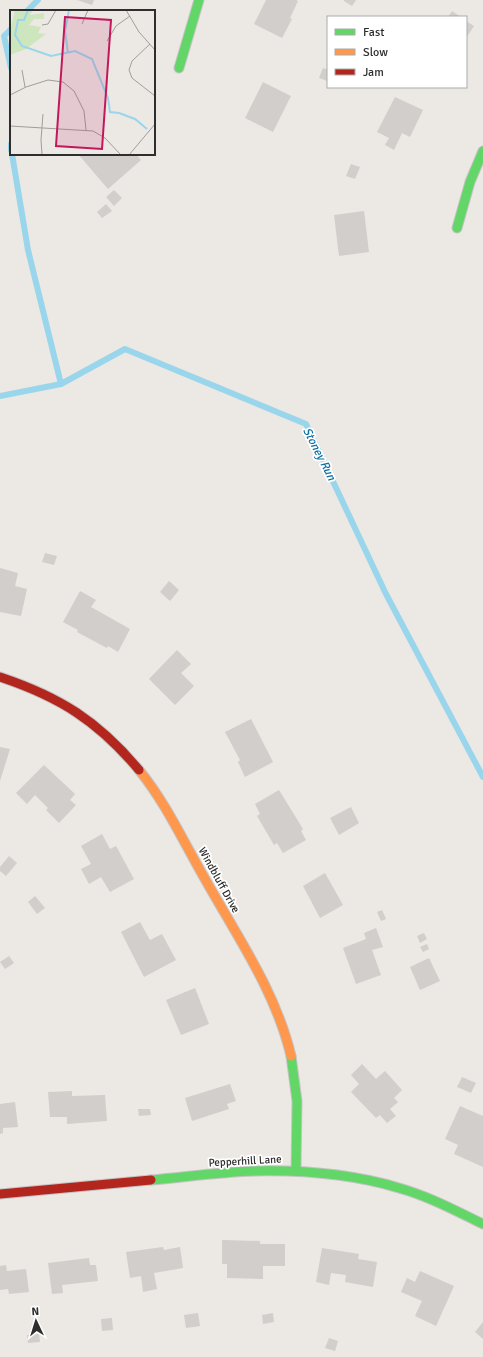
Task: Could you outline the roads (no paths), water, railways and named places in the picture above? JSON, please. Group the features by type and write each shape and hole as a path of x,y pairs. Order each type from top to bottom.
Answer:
{"street":[{"path":"179,68 199,0"},
{"path":"457,228 470,182 483,151"},
{"name":"Windbluff Drive","path":"0,677 25,685 64,703 96,725 123,751 142,773 159,798 261,979 281,1021 292,1058 295,1079 297,1115 296,1171"},
{"name":"Pepperhill Lane","path":"0,1194 253,1171 296,1171 323,1173 372,1181 400,1188 433,1200 483,1224"}],"waterway":[{"path":"28,10 38,0"},
{"path":"10,30 4,36 10,63"},
{"path":"12,155 28,250 61,384"},
{"name":"Stoney Run","path":"0,396 61,384 125,349 306,424 386,594 483,777"}]}
